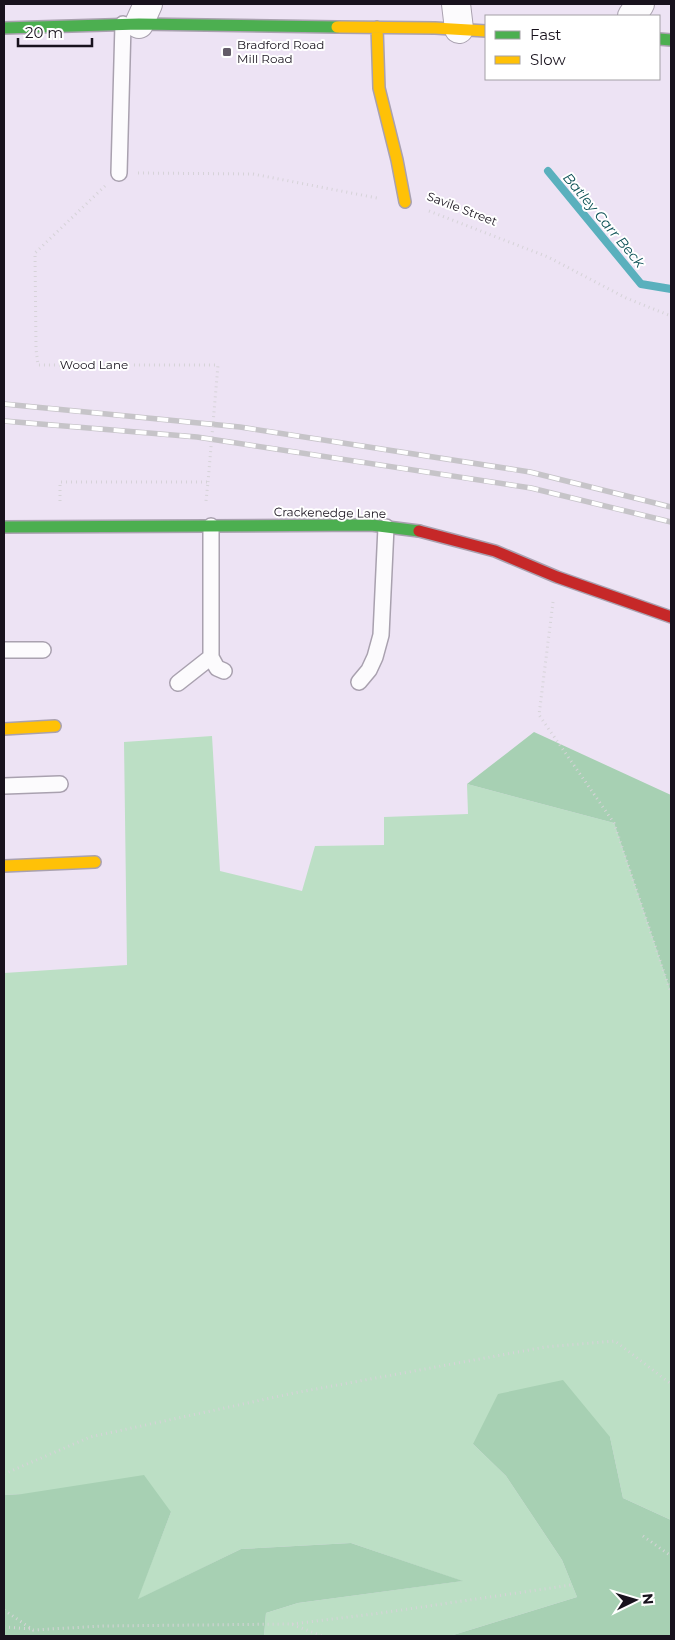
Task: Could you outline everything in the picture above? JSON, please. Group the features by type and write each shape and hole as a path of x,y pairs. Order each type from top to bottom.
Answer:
{"street":[{"path":"633,15 640,4"},
{"path":"4,28 136,17 377,27 458,16 485,30"},
{"path":"377,27 380,88 405,202"},
{"name":"Crackenedge Lane","path":"4,527 371,525 420,531 495,551 557,577 671,617"},
{"path":"4,729 55,726"},
{"path":"4,866 95,862"}],"lane":[{"path":"119,173 136,17"},
{"path":"210,526 211,657 217,668 224,671"},
{"path":"359,682 369,670 381,635 386,527"},
{"path":"4,650 43,650"},
{"path":"178,683 211,657"},
{"path":"4,786 60,784"}],"path":[{"name":"Savile Street","path":"119,173 252,174 405,202 548,257 626,298 671,316"},
{"name":"Wood Lane","path":"58,527 60,482 208,482 218,365 38,364 36,349 35,253 119,173"},
{"path":"557,577 539,714 614,823 671,993"},
{"path":"4,1474 90,1437 294,1393 545,1347 615,1341 671,1384"},
{"path":"644,1536 671,1556"},
{"path":"4,1627 33,1630 103,1626 291,1624 381,1613 571,1585"},
{"path":"4,1610 33,1630"},
{"path":"291,1624 322,1636"}],"green space":[{"path":"534,732 671,795 671,993 614,823 467,784"},
{"path":"212,736 220,871 302,891 315,846 384,845 384,817 468,814 467,784 614,823 671,993 671,1520 623,1498 610,1437 473,1444 506,1476 562,1560 577,1597 450,1636 264,1636 266,1613 298,1603 462,1581 351,1543 241,1549 137,1600 171,1512 22,1494 4,1495 4,973 127,965 124,742"},
{"path":"563,1380 610,1437 623,1498 671,1520 671,1636 450,1636 577,1597 562,1560 506,1476 473,1444 498,1394"},
{"path":"144,1475 171,1512 138,1599 241,1549 351,1543 463,1581 298,1603 266,1613 264,1636 4,1636 4,1495 22,1494"}],"waterway":[{"name":"Batley Carr Beck","path":"548,171 641,284 671,289"}],"railway":[{"path":"4,404 240,427 530,472 671,507"},
{"path":"4,421 197,437 531,488 671,522"}],"traffic: fast":[{"path":"4,28 139,24 337,27"},
{"path":"660,39 671,40"},
{"path":"4,527 371,525 419,531"}],"traffic: slow":[{"path":"337,27 435,28 485,31"},
{"path":"377,27 379,88 397,160 405,202"},
{"path":"4,729 55,726"},
{"path":"4,866 95,862"}],"traffic: jam":[{"path":"419,531 495,551 557,577 671,617"}],"place":[{"name":"Bradford Road Mill Road","path":"227,52"}]}
